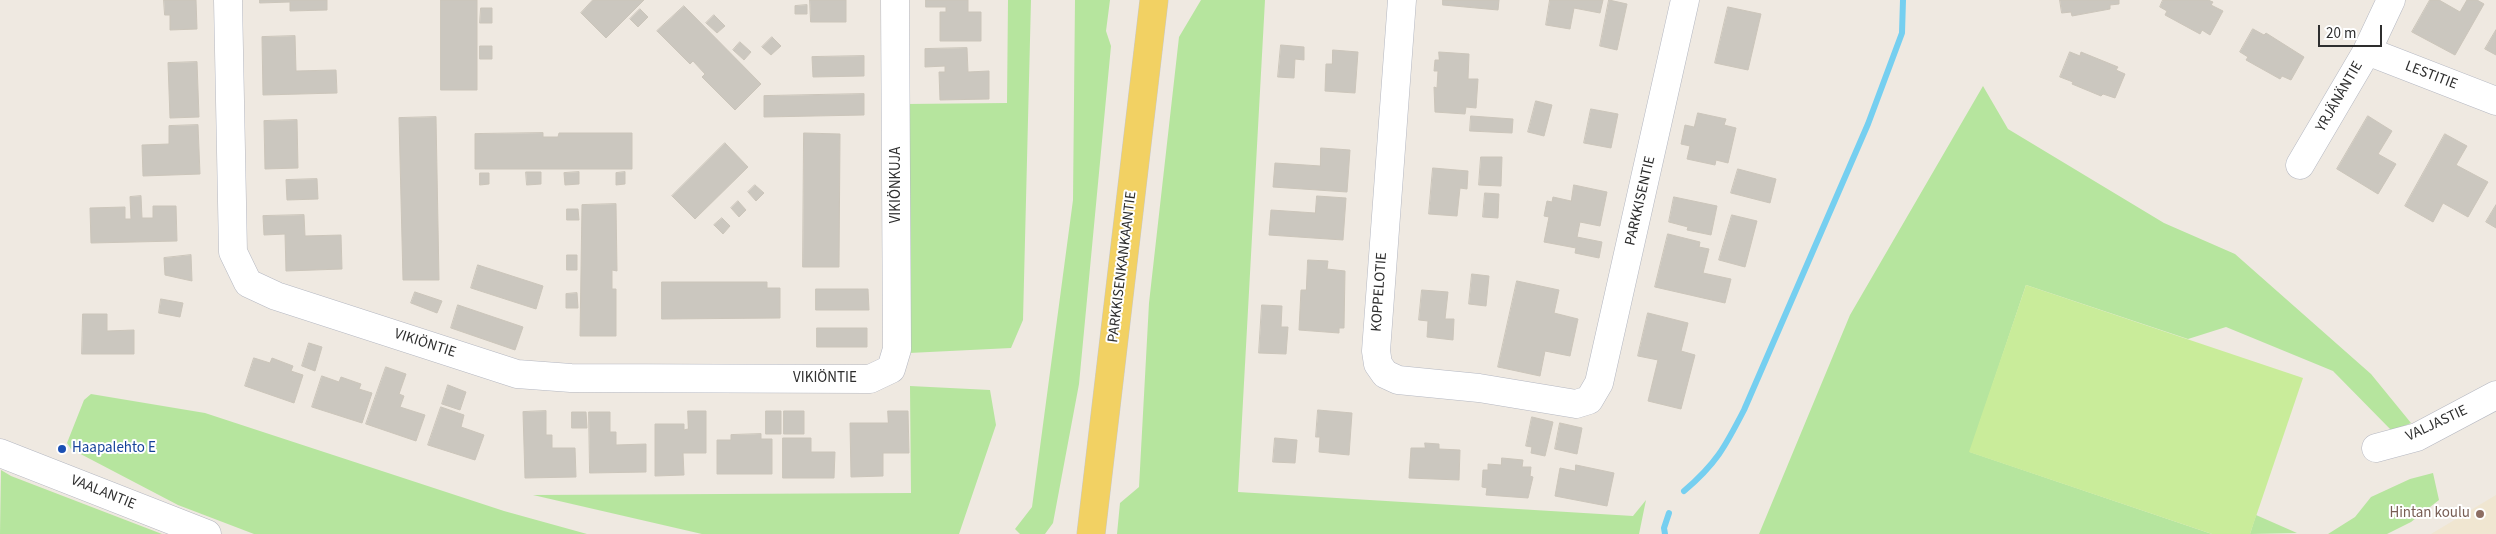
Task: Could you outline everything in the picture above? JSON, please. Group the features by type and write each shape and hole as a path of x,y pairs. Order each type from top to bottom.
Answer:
{"main road":[{"name":"PARKKISENKANKAANTIE","path":"1091,534 1154,0"}],"street":[{"name":"VIKIÖNTIE","path":"228,0 233,252 248,283 276,296 517,374 571,378 870,379 891,368"},
{"name":"VIKIÖNKUJA","path":"891,368 897,349 895,0"},
{"name":"KOPPELOTIE","path":"1402,0 1376,351 1378,364 1385,374 1398,380 1479,388 1576,404 1589,400"},
{"name":"PARKKISENTIE","path":"1589,400 1599,383 1686,0"},
{"name":"YRJÄNÄNTIE","path":"2300,165 2367,51 2391,0"},
{"name":"LESTITIE","path":"2367,51 2496,101"},
{"name":"VALJASTIE","path":"2376,448 2417,436 2496,395"},
{"name":"VAALANTIE","path":"0,452 207,534"}],"shaded area":[{"name":"Hintan koulu","path":"2496,495 2496,534 2431,534"}],"green space":[{"path":"1008,0 1031,0 1023,320 1011,348 909,353 906,104 1007,103"},
{"path":"1075,0 1110,0 1106,31 1111,46 1079,384 1053,523 1045,534 1020,534 1015,529 1032,507 1073,200"},
{"path":"1201,0 1265,0 1238,492 1633,516 1646,500 1639,534 1117,534 1120,503 1139,487 1149,303 1179,37"},
{"path":"1983,86 2008,129 2164,223 2235,254 2371,374 2411,423 2392,431 2333,371 2226,327 2188,339 2026,285 1970,452 2212,534 1759,534 1850,315"},
{"path":"2026,285 2303,378 2250,534 2212,534 1969,452"},
{"path":"910,386 990,390 996,425 959,534 702,534 533,495 911,493"},
{"path":"91,394 205,413 504,511 587,534 254,534 178,505 71,449 67,443 84,400"},
{"path":"1,470 11,476 162,534 0,534"},
{"path":"2433,473 2439,500 2411,522 2387,534 2328,534 2355,517 2371,497 2410,479"},
{"path":"2256,515 2297,533 2250,534"}],"building":[{"path":"164,0 196,0 197,29 170,30 170,15 165,15"},
{"path":"260,0 327,0 327,10 290,11 290,2 260,3"},
{"path":"441,0 477,0 477,90 441,90"},
{"path":"593,0 644,0 606,38 581,13"},
{"path":"810,0 846,0 846,22 811,22"},
{"path":"926,0 968,0 968,12 981,12 981,41 940,41 940,12 946,12 946,7 926,7"},
{"path":"1443,0 1499,0 1498,10 1443,5"},
{"path":"1550,0 1603,0 1600,13 1574,8 1570,29 1546,25"},
{"path":"1609,0 1627,4 1617,50 1600,46"},
{"path":"2060,0 2119,0 2119,4 2110,5 2110,9 2072,16 2071,12 2062,13"},
{"path":"2163,0 2208,0 2213,2 2211,5 2223,11 2210,35 2202,30 2200,34 2165,15 2167,11 2160,7"},
{"path":"2430,0 2439,0 2460,12 2467,0 2477,0 2484,4 2455,55 2412,32"},
{"path":"807,5 807,14 795,14 795,6"},
{"path":"684,6 761,84 735,110 702,77 705,74 693,61 690,64 657,31"},
{"path":"1728,7 1761,14 1748,70 1715,63"},
{"path":"481,8 492,8 492,23 480,23"},
{"path":"640,9 648,17 638,27 630,19"},
{"path":"714,15 725,26 717,33 706,23"},
{"path":"2253,29 2264,35 2266,33 2304,57 2291,80 2282,76 2280,79 2246,60 2248,57 2240,52"},
{"path":"2496,30 2496,55 2485,49"},
{"path":"295,36 296,71 336,70 337,93 263,95 262,37"},
{"path":"772,37 781,46 771,55 762,47"},
{"path":"740,42 751,52 744,60 733,50"},
{"path":"1281,45 1304,47 1304,60 1295,59 1294,78 1278,77"},
{"path":"480,46 492,46 492,59 480,59"},
{"path":"967,48 968,72 989,71 989,99 940,100 939,72 945,72 945,66 925,67 925,49"},
{"path":"1333,50 1358,52 1355,93 1325,91 1326,64 1332,64"},
{"path":"1439,52 1469,54 1468,79 1478,79 1476,108 1466,107 1465,114 1435,112 1434,87 1437,88 1438,71 1434,71 1435,60 1439,60"},
{"path":"2070,52 2080,56 2081,52 2118,67 2116,70 2125,74 2115,98 2103,94 2101,96 2060,77"},
{"path":"864,56 864,76 813,77 812,57"},
{"path":"197,62 199,117 170,118 168,63"},
{"path":"864,94 864,115 764,117 764,96"},
{"path":"1536,101 1552,105 1544,136 1528,132"},
{"path":"1591,109 1618,114 1611,148 1584,143"},
{"path":"1698,113 1726,119 1724,125 1736,128 1728,163 1716,160 1715,165 1687,159 1690,146 1681,144 1685,125 1694,127"},
{"path":"1471,116 1513,119 1512,133 1470,131"},
{"path":"2368,116 2392,131 2378,154 2396,164 2378,194 2337,169"},
{"path":"436,117 439,280 403,280 399,118"},
{"path":"297,120 298,168 265,169 264,121"},
{"path":"198,125 200,174 143,176 142,145 169,144 169,126"},
{"path":"543,133 543,137 558,137 559,133 632,133 632,169 475,169 475,134"},
{"path":"804,133 840,134 839,267 803,267"},
{"path":"2445,134 2467,146 2456,165 2488,182 2468,217 2443,203 2433,222 2405,206"},
{"path":"725,143 748,167 695,219 672,196"},
{"path":"1321,148 1350,150 1347,192 1273,187 1275,163 1320,166"},
{"path":"1481,157 1502,157 1501,186 1479,185"},
{"path":"1433,168 1468,171 1467,189 1460,188 1457,216 1429,214"},
{"path":"1738,169 1776,179 1770,203 1731,193"},
{"path":"526,172 541,172 541,184 527,185"},
{"path":"579,172 579,184 565,185 564,173"},
{"path":"625,172 625,184 616,185 616,173"},
{"path":"480,173 489,173 489,184 480,185"},
{"path":"317,179 318,199 287,200 286,180"},
{"path":"755,185 764,193 756,201 748,192"},
{"path":"1574,185 1607,192 1600,226 1580,222 1577,237 1602,242 1599,258 1575,253 1576,248 1544,242 1549,217 1544,216 1547,201 1552,202 1553,197 1571,201"},
{"path":"1485,193 1499,194 1498,218 1483,217"},
{"path":"141,196 142,218 153,218 153,206 176,206 177,241 91,243 90,208 125,207 125,219 131,219 130,197"},
{"path":"1317,196 1346,198 1343,240 1269,235 1271,210 1315,213"},
{"path":"1674,197 1717,206 1711,235 1687,230 1688,227 1669,222"},
{"path":"738,201 746,210 739,217 731,208"},
{"path":"616,204 617,271 612,270 612,289 616,289 616,336 580,336 582,205"},
{"path":"2496,205 2496,228 2486,222"},
{"path":"567,209 578,209 579,220 567,220"},
{"path":"304,215 305,236 341,235 342,269 286,271 285,234 264,235 263,216"},
{"path":"1732,215 1757,221 1745,267 1719,260"},
{"path":"722,218 730,226 723,234 714,225"},
{"path":"1668,234 1700,242 1699,247 1709,249 1703,273 1731,279 1725,303 1655,287"},
{"path":"191,255 192,281 165,275 164,258"},
{"path":"567,255 577,255 577,270 567,270"},
{"path":"1308,260 1328,261 1327,269 1345,271 1344,328 1339,328 1339,333 1299,330 1301,290 1306,290"},
{"path":"478,265 543,286 536,309 471,288"},
{"path":"1472,274 1489,276 1486,306 1469,304"},
{"path":"1517,281 1559,290 1554,313 1578,319 1570,356 1545,351 1540,376 1498,367"},
{"path":"662,282 767,282 767,288 780,288 780,318 662,319"},
{"path":"816,289 868,289 869,310 816,310"},
{"path":"1422,290 1448,292 1445,319 1454,319 1453,340 1427,337 1428,321 1419,320"},
{"path":"415,292 442,301 437,313 411,303"},
{"path":"577,293 578,308 566,308 566,294"},
{"path":"161,299 183,303 180,317 159,313"},
{"path":"458,305 523,327 515,350 451,328"},
{"path":"1262,305 1282,306 1281,327 1288,327 1286,354 1259,353"},
{"path":"1648,313 1688,323 1681,351 1695,355 1681,409 1648,401 1658,360 1638,356"},
{"path":"83,314 107,314 107,331 134,330 134,354 82,354"},
{"path":"817,328 867,328 867,347 817,347"},
{"path":"309,343 322,347 315,371 302,366"},
{"path":"254,358 270,363 272,358 293,366 291,371 303,375 294,403 245,386"},
{"path":"386,367 406,374 399,394 404,396 400,407 425,415 416,441 366,424"},
{"path":"322,376 339,382 341,377 361,384 359,389 372,393 362,423 312,407"},
{"path":"448,385 466,392 460,410 442,404"},
{"path":"441,407 464,415 461,427 484,435 475,460 428,445"},
{"path":"1318,410 1352,413 1349,455 1319,452 1320,437 1316,437"},
{"path":"546,411 546,435 552,435 552,448 575,448 576,477 525,478 523,412"},
{"path":"688,411 706,411 706,453 683,453 684,475 655,476 655,424 684,424 684,430 688,429"},
{"path":"766,411 781,411 781,434 766,434"},
{"path":"784,411 804,411 804,434 784,434"},
{"path":"888,411 908,411 909,453 883,453 883,476 851,477 850,423 888,423"},
{"path":"572,412 586,412 587,428 572,428"},
{"path":"589,412 610,412 610,432 616,432 616,445 646,444 646,472 590,473"},
{"path":"1532,417 1553,422 1545,456 1531,453 1532,447 1526,446"},
{"path":"1560,423 1582,428 1577,454 1555,449"},
{"path":"761,434 761,439 772,439 772,474 717,474 717,440 731,440 731,435"},
{"path":"783,438 811,438 811,452 835,452 834,478 783,478"},
{"path":"1275,438 1297,440 1295,463 1273,462"},
{"path":"1425,443 1439,444 1439,449 1460,450 1459,480 1409,478 1411,448 1425,448"},
{"path":"1502,458 1523,460 1522,467 1531,467 1530,476 1533,477 1528,498 1486,495 1487,488 1482,487 1483,470 1488,470 1488,464 1501,465"},
{"path":"1576,465 1614,473 1607,506 1555,496 1560,468 1575,471"}],"waterway":[{"path":"1684,491 1719,454 1744,410 1868,124 1902,33 1903,0"},
{"path":"1665,534 1664,528 1669,513"}],"place":[{"name":"Haapalehto E","path":"62,449"},
{"name":"Hintan koulu","path":"2480,514"}]}
